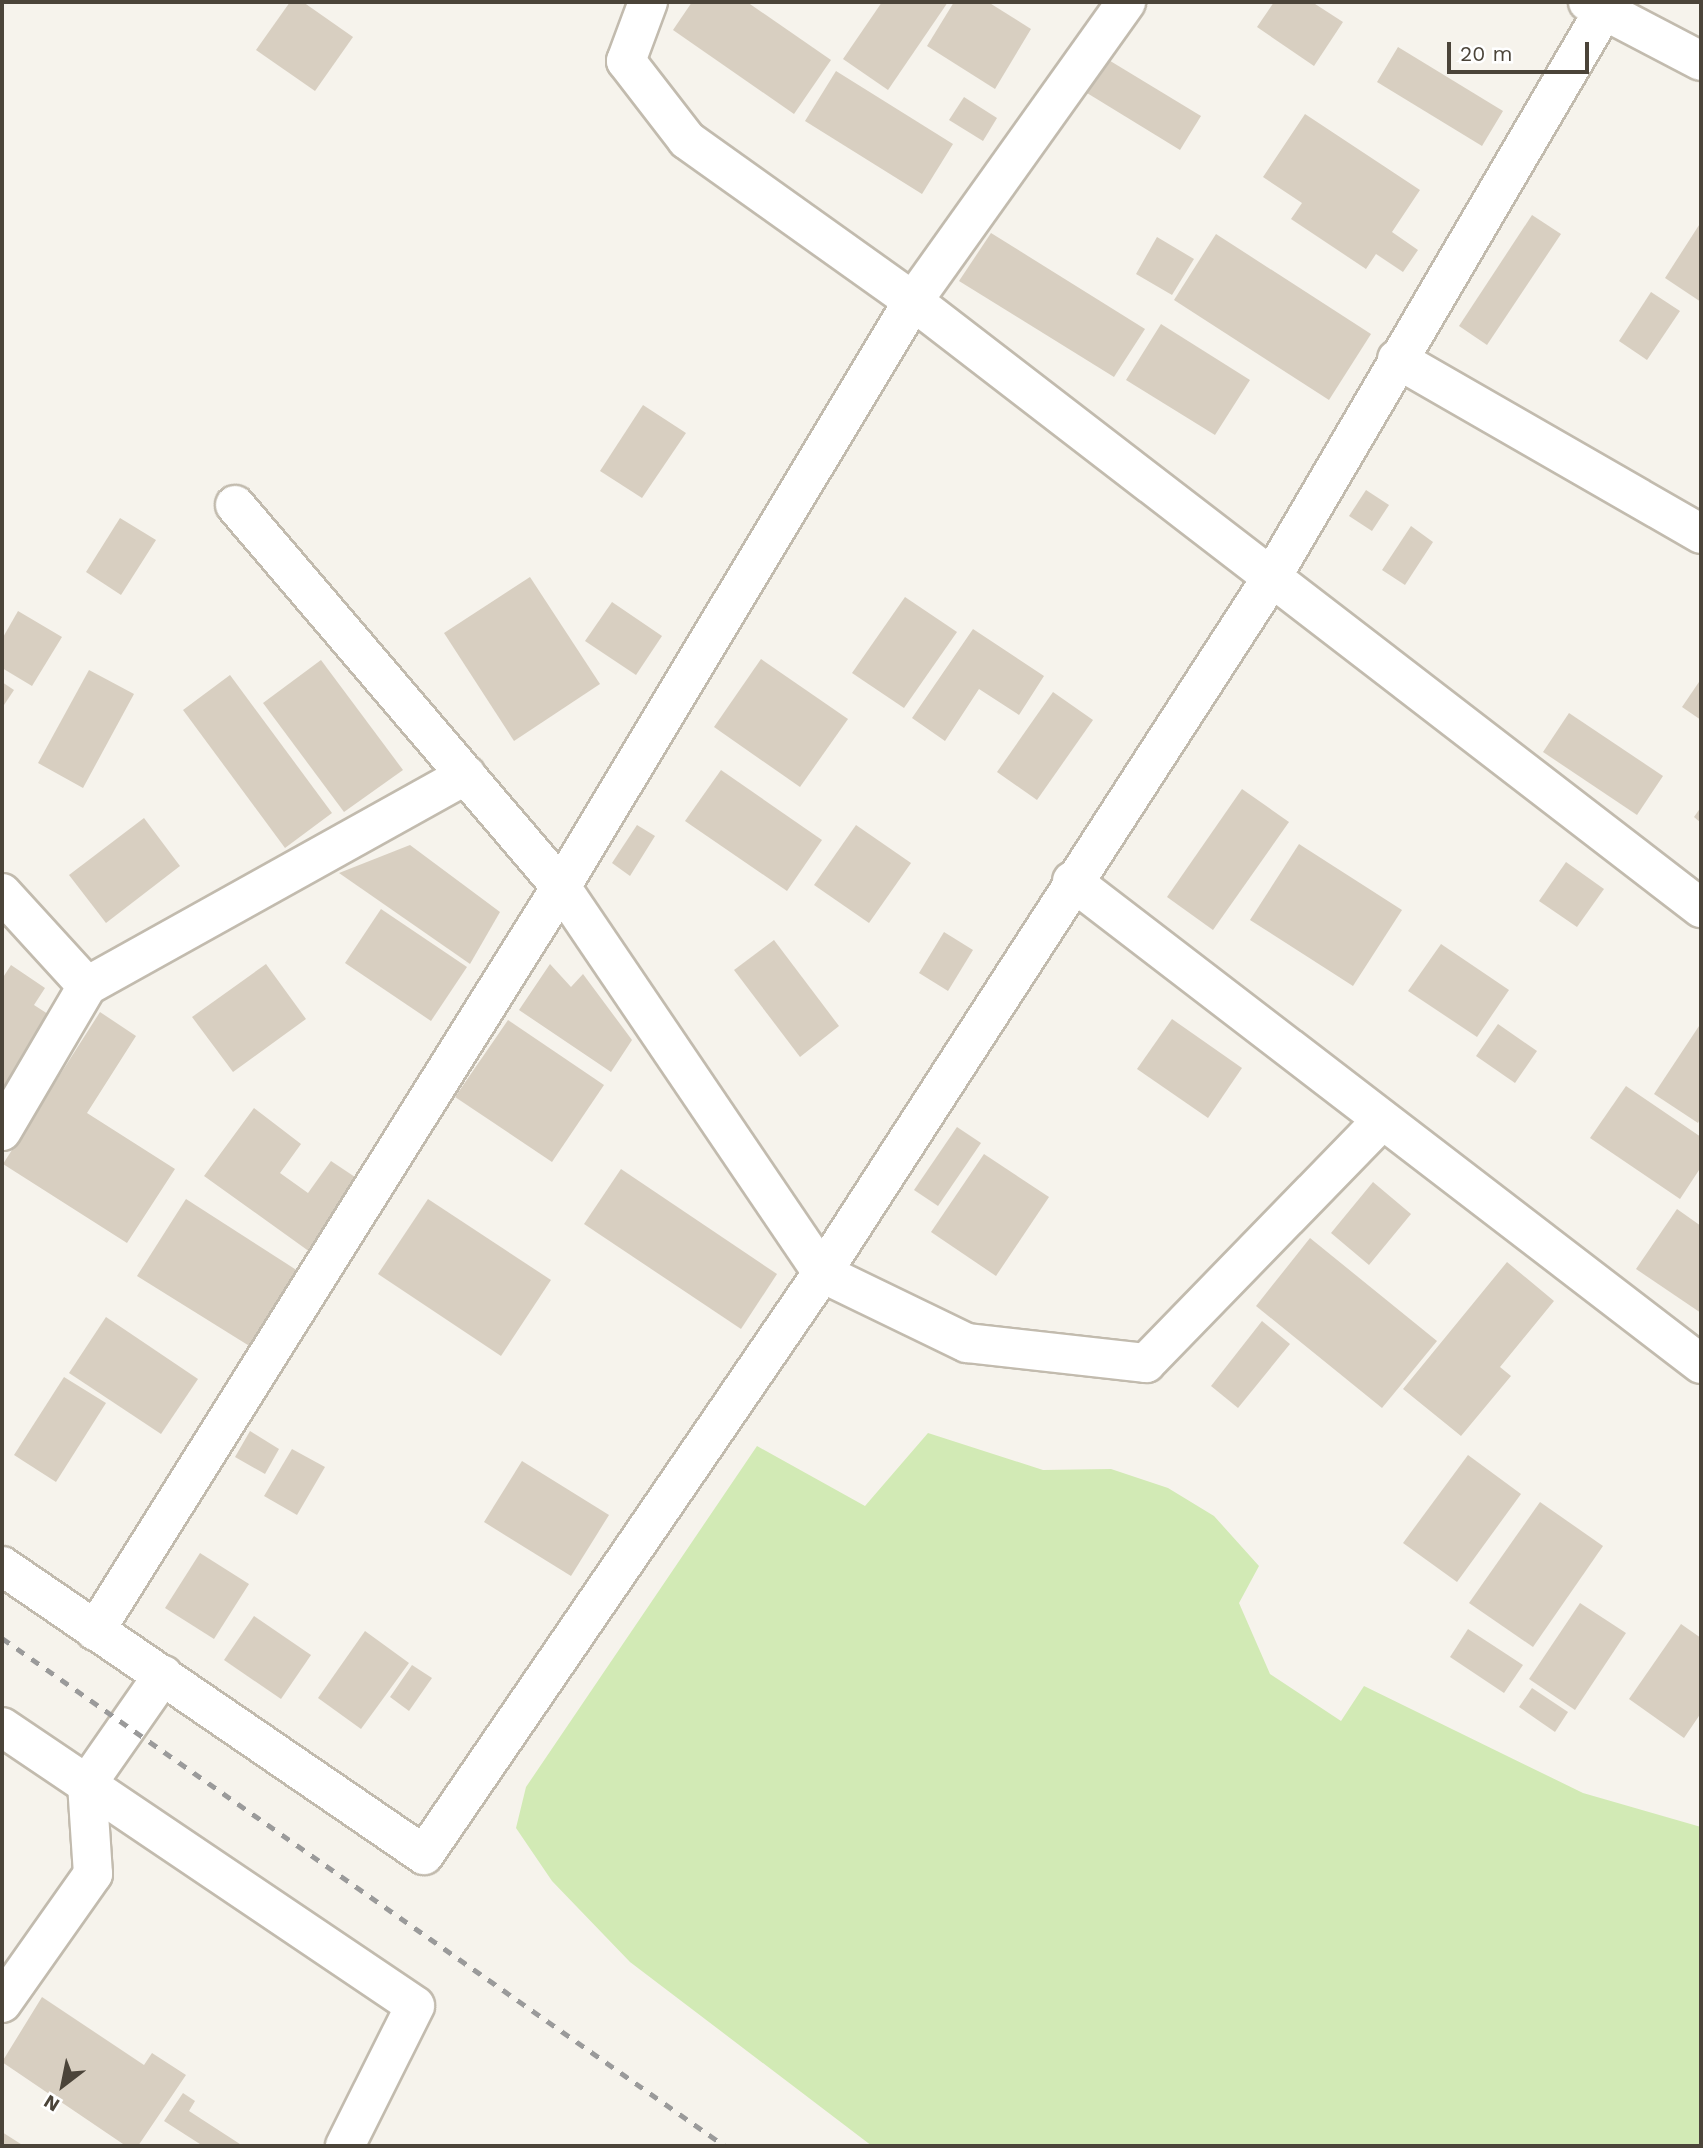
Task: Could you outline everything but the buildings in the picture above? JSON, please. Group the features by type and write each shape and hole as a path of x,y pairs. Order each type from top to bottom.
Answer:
{"street":[{"path":"648,2 626,61 687,140 913,301 1270,580 1701,908"},
{"path":"95,1630 561,887 913,301 1126,2"},
{"path":"2,1566 424,1855 822,1273 1072,881 1270,580 1596,6 1701,61"},
{"path":"1397,359 1701,534"},
{"path":"235,505 561,887 822,1273 967,1343 1146,1363 1382,1120"},
{"path":"2,1131 87,986 466,775"},
{"path":"1072,881 1701,1364"},
{"path":"2,893 87,986"},
{"path":"2,2003 93,1874 87,1784 163,1675"},
{"path":"2,1727 415,2006 345,2146"}],"green space":[{"path":"928,1433 1043,1470 1111,1469 1168,1488 1214,1516 1259,1566 1239,1603 1270,1674 1341,1721 1364,1686 1583,1793 1701,1827 1701,2146 872,2146 630,1962 552,1881 516,1828 526,1787 757,1446 865,1506"}],"railway":[{"path":"2,1638 725,2146"}]}
